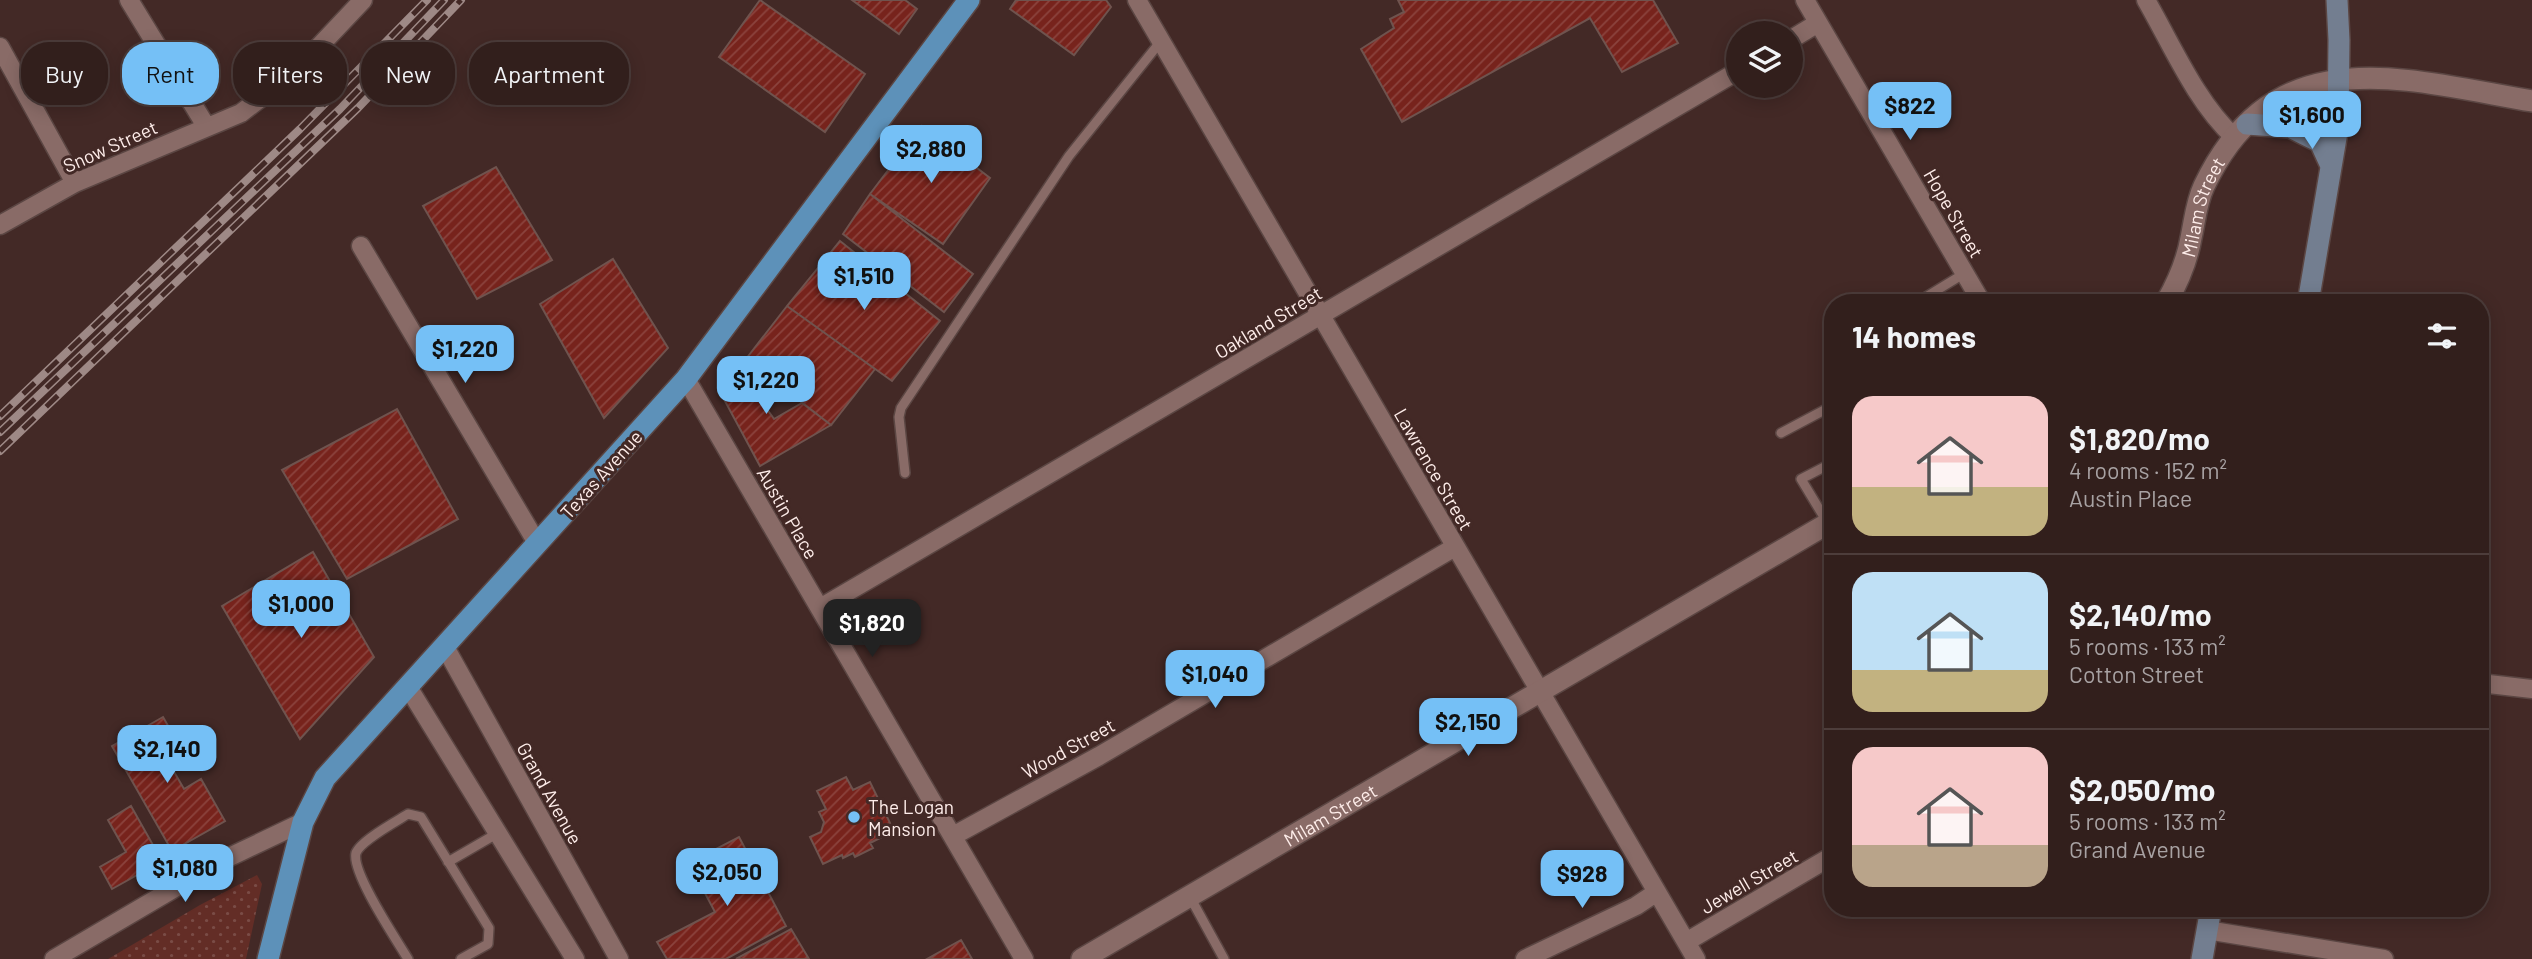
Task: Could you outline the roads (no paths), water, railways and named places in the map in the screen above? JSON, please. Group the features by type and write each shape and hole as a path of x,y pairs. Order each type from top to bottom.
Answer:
{"main road":[{"name":"Texas Avenue","path":"268,959 303,822 325,778 686,379 969,0"},
{"path":"2310,294 2338,126 2337,0"},
{"path":"2240,130 2290,127 2320,142 2331,166"},
{"path":"2202,959 2209,917"}],"street":[{"path":"130,0 206,126"},
{"name":"Snow Street","path":"0,225 75,183 241,113 296,72 363,0"},
{"name":"Lawrence Street","path":"1138,0 1696,959"},
{"name":"Hope Street","path":"1805,0 1977,294"},
{"path":"2146,0 2218,122 2240,130"},
{"path":"1803,32 1818,23"},
{"path":"0,47 75,183"},
{"name":"Milam Street","path":"2171,294 2183,270 2202,191 2215,163 2240,130 2262,110 2288,94 2339,79 2375,77 2398,78 2532,100"},
{"name":"Oakland Street","path":"820,608 1726,78"},
{"path":"361,246 537,544"},
{"name":"Austin Place","path":"686,379 1024,959"},
{"name":"Milam Street","path":"1082,959 1824,525"},
{"name":"Wood Street","path":"953,836 1099,756 1455,547"},
{"name":"Grand Avenue","path":"445,647 619,959"},
{"path":"2489,684 2532,689"},
{"path":"408,687 575,959"},
{"path":"54,959 219,862 303,822"},
{"name":"Jewell Street","path":"1686,942 1824,861"},
{"path":"1524,959 1636,906 1657,892"},
{"path":"2207,930 2384,959"}],"lane":[{"path":"905,473 899,417 901,408 1069,156 1161,41"},
{"path":"1936,294 1965,273"},
{"path":"1781,433 1824,410"},
{"path":"1824,467 1801,479 1824,513"},
{"path":"408,959 357,872 356,853 362,845 408,814 421,817 489,929 488,944 461,959"},
{"path":"448,862 498,833"},
{"path":"1190,897 1224,959"}],"railway":[{"path":"0,416 300,129 427,0"},
{"path":"0,432 340,109 444,0"},
{"path":"0,451 358,108 461,0"}],"place":[{"name":"The Logan Mansion","path":"854,817"}]}
